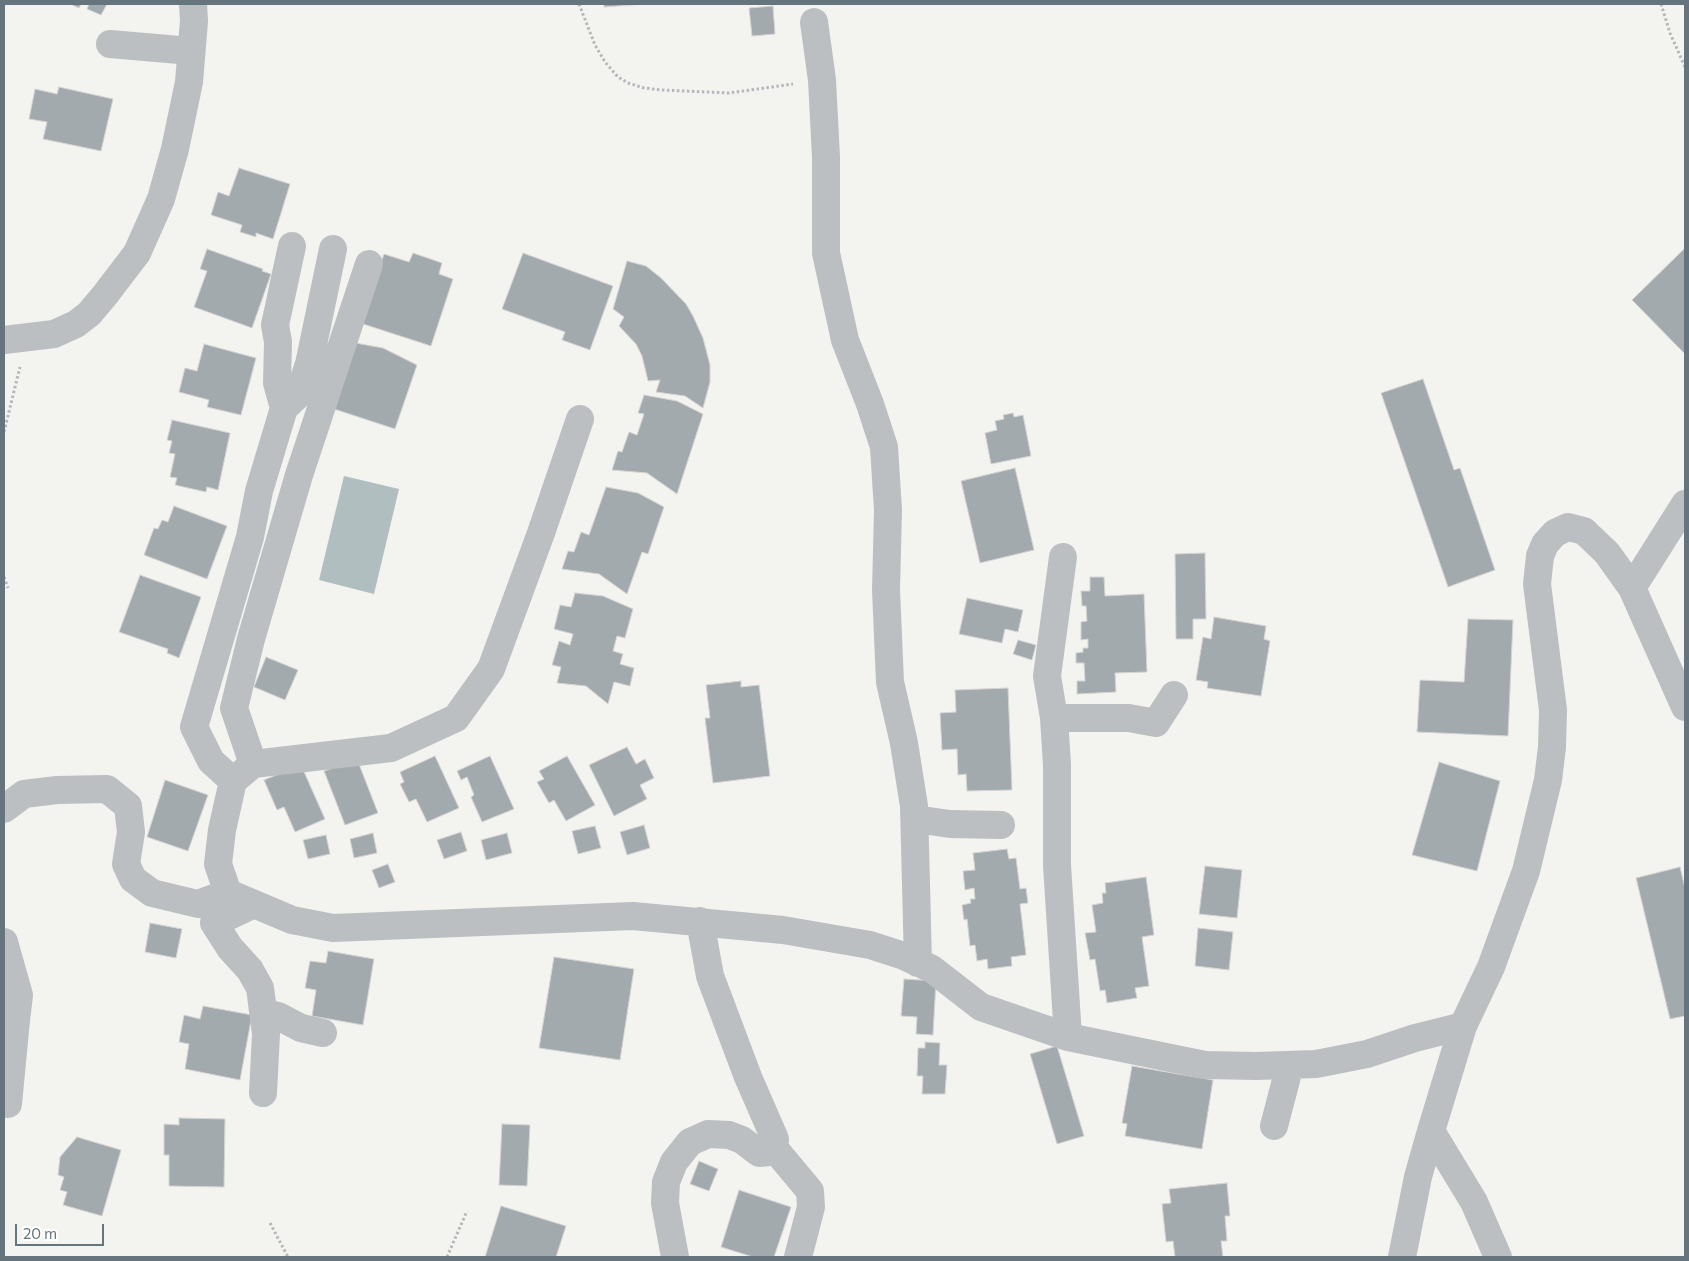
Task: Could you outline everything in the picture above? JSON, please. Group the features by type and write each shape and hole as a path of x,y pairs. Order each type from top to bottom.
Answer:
{"street":[{"path":"16,339 54,334 76,324 105,296 137,253 161,199 176,149 189,82 194,21 193,4"},
{"path":"814,22 822,80 826,157 826,253 844,340 870,404 884,447 888,510 886,590 890,682 904,743 914,806 918,963"},
{"path":"110,44 192,51"},
{"path":"284,408 277,383 278,342 274,325 292,246"},
{"path":"333,249 309,364 298,394 284,408 259,491 250,537 194,727 211,762 243,772 391,748 456,718 491,669 580,419"},
{"path":"369,264 299,475 251,639 234,708 243,772 222,830 218,864 228,893 252,905 292,920 333,928 633,916 783,930 870,945 932,969 981,1008 1068,1037 1205,1065 1316,1064 1367,1054 1414,1038 1463,1026"},
{"path":"1632,588 1685,504"},
{"path":"1402,1257 1418,1178 1463,1026 1491,967 1526,871 1548,780 1552,746 1553,710 1537,584 1540,556 1544,544 1555,533 1568,527 1584,531 1607,553 1632,588 1685,707"},
{"path":"1062,557 1048,676 1054,718 1057,766 1057,865 1068,1037"},
{"path":"1054,718 1129,718 1156,723 1174,695"},
{"path":"4,809 24,794 57,790 107,789 128,806 131,832 126,864 133,879 152,893 198,904 228,893"},
{"path":"914,819 950,824 1001,825"},
{"path":"252,905 214,923 230,948 250,970 260,988 266,1034 263,1094"},
{"path":"675,1257 665,1203 666,1182 674,1162 690,1142 708,1134 729,1135 742,1140 758,1153 769,1152 774,1148 775,1139 748,1076 710,976 700,921"},
{"path":"4,942 19,996 10,1026 8,1104"},
{"path":"264,1014 278,1016 301,1028 323,1033"},
{"path":"1274,1126 1290,1065"},
{"path":"1431,1131 1474,1202 1498,1257"},
{"path":"774,1148 810,1191 810,1207 798,1257"}],"path":[{"path":"579,4 595,45 605,62 618,77 628,83 644,88 729,93 822,80"},
{"path":"1661,4 1670,34 1685,67"},
{"path":"4,432 16,378 16,339"},
{"path":"4,578 8,588"},
{"path":"446,1257 467,1211"},
{"path":"270,1224 288,1257"}],"shaded area":[{"path":"344,476 399,489 374,594 319,580"}],"building":[{"path":"70,4 81,4 79,8"},
{"path":"89,4 107,4 101,15 87,9"},
{"path":"604,4 646,4 604,7"},
{"path":"773,6 775,34 752,36 749,8"},
{"path":"59,87 113,99 101,151 43,139 47,122 29,119 35,89 57,94"},
{"path":"239,168 290,184 273,239 256,233 256,237 240,232 242,225 211,215 218,192 229,196"},
{"path":"1685,248 1685,354 1632,300"},
{"path":"207,249 263,269 262,271 271,274 252,328 194,307 207,271 200,269"},
{"path":"413,253 442,263 439,274 453,279 431,346 360,323 384,254 409,262"},
{"path":"523,253 613,286 590,350 562,340 565,332 502,309"},
{"path":"627,261 646,266 661,278 686,304 693,316 703,338 710,365 710,382 703,408 685,396 656,392 660,380 648,381 642,356 636,344 619,326 624,317 613,309"},
{"path":"350,342 383,348 417,365 395,429 328,407"},
{"path":"204,344 256,358 241,415 207,407 209,400 179,392 185,368 197,371"},
{"path":"1423,379 1454,470 1460,468 1495,570 1448,587 1381,393"},
{"path":"644,395 677,401 703,414 677,494 647,473 612,470 618,451 622,452 629,432 637,435 644,414 638,413"},
{"path":"1013,413 1014,417 1023,415 1031,456 991,464 985,433 997,430 995,421 1004,419 1003,415"},
{"path":"172,420 230,433 218,490 207,487 206,492 175,485 177,478 170,477 175,454 169,453 172,441 167,440"},
{"path":"1015,468 1034,550 980,563 961,481"},
{"path":"606,487 638,493 664,507 648,554 642,552 627,594 599,574 562,569 568,551 574,552 581,532 589,535"},
{"path":"174,506 227,526 207,579 144,555 154,528 158,529 162,520 168,522"},
{"path":"1205,553 1206,619 1193,619 1193,639 1176,639 1175,554"},
{"path":"140,575 201,597 179,658 167,653 168,649 119,632"},
{"path":"1090,577 1104,577 1105,596 1144,594 1147,672 1115,673 1116,692 1077,694 1077,681 1085,681 1084,663 1076,663 1076,653 1083,652 1083,648 1088,648 1088,639 1081,640 1081,622 1087,621 1086,606 1082,606 1081,591 1090,591"},
{"path":"575,593 603,596 633,609 625,638 617,636 613,651 623,654 620,664 634,668 630,686 614,682 608,704 586,686 557,683 561,667 552,665 559,641 570,645 573,634 554,629 560,605 571,607"},
{"path":"967,598 1023,610 1018,632 1005,629 1002,643 959,634"},
{"path":"1214,617 1266,626 1264,639 1270,641 1261,696 1207,688 1208,682 1196,680 1203,637 1211,639"},
{"path":"1468,619 1513,620 1508,736 1417,732 1420,680 1464,682"},
{"path":"1018,640 1036,645 1032,660 1013,654"},
{"path":"266,657 298,670 285,700 254,687"},
{"path":"741,681 741,687 759,685 770,776 713,783 705,718 710,718 706,685"},
{"path":"1008,688 1012,790 967,791 966,774 958,775 957,749 942,750 940,713 956,712 955,690"},
{"path":"627,747 636,764 645,759 654,778 640,785 647,799 614,816 589,765"},
{"path":"435,756 459,808 427,822 416,799 409,802 400,784 404,782 400,772"},
{"path":"490,756 514,809 482,822 471,797 474,795 467,777 461,780 457,771"},
{"path":"567,756 595,805 566,821 554,800 549,803 537,782 544,779 539,771"},
{"path":"357,759 378,813 345,825 324,771"},
{"path":"1439,762 1500,781 1477,871 1412,855"},
{"path":"301,765 325,819 295,832 284,807 277,810 264,780"},
{"path":"165,780 208,795 188,851 147,837"},
{"path":"644,825 650,848 627,855 620,832"},
{"path":"595,826 601,848 578,854 572,831"},
{"path":"461,832 467,851 444,859 437,840"},
{"path":"373,833 377,853 354,858 350,839"},
{"path":"507,833 512,853 486,860 481,840"},
{"path":"326,835 330,854 308,859 303,840"},
{"path":"1007,849 1009,859 1016,858 1020,889 1026,888 1028,903 1020,904 1026,955 1011,957 1012,966 988,969 987,959 977,961 975,945 970,946 967,919 964,920 962,905 971,903 970,899 975,899 974,888 965,890 963,871 975,870 973,853"},
{"path":"388,864 395,882 379,888 372,870"},
{"path":"1205,866 1242,870 1237,918 1199,914"},
{"path":"1680,867 1685,888 1685,1016 1670,1019 1636,878"},
{"path":"1146,877 1154,935 1142,937 1149,986 1135,988 1137,998 1107,1003 1105,990 1100,991 1095,959 1090,960 1085,933 1096,932 1092,905 1103,903 1102,893 1106,893 1105,883"},
{"path":"150,923 182,929 176,958 145,952"},
{"path":"1198,928 1233,932 1229,970 1195,966"},
{"path":"328,951 374,959 363,1025 312,1016 316,990 305,988 310,961 326,963"},
{"path":"554,957 634,969 620,1060 539,1048"},
{"path":"904,979 936,981 933,1035 916,1034 917,1017 901,1016"},
{"path":"203,1006 252,1015 240,1080 185,1069 189,1044 179,1042 184,1015 200,1019"},
{"path":"925,1042 940,1043 939,1065 947,1065 945,1094 922,1094 923,1076 917,1076 918,1048 925,1048"},
{"path":"1057,1046 1084,1136 1057,1144 1030,1054"},
{"path":"1132,1066 1213,1080 1202,1149 1125,1136 1127,1124 1122,1123"},
{"path":"179,1118 225,1119 224,1187 169,1186 169,1155 164,1155 164,1124 179,1125"},
{"path":"502,1124 530,1125 527,1186 499,1185"},
{"path":"77,1137 121,1150 102,1216 63,1205 67,1192 60,1190 64,1177 58,1175 60,1157"},
{"path":"699,1161 718,1169 709,1191 690,1184"},
{"path":"1227,1183 1230,1216 1225,1216 1227,1241 1221,1241 1223,1257 1175,1257 1173,1241 1166,1242 1162,1204 1171,1203 1169,1189"},
{"path":"739,1190 791,1207 774,1257 753,1257 721,1247"},
{"path":"501,1206 566,1226 556,1257 485,1257"}]}
